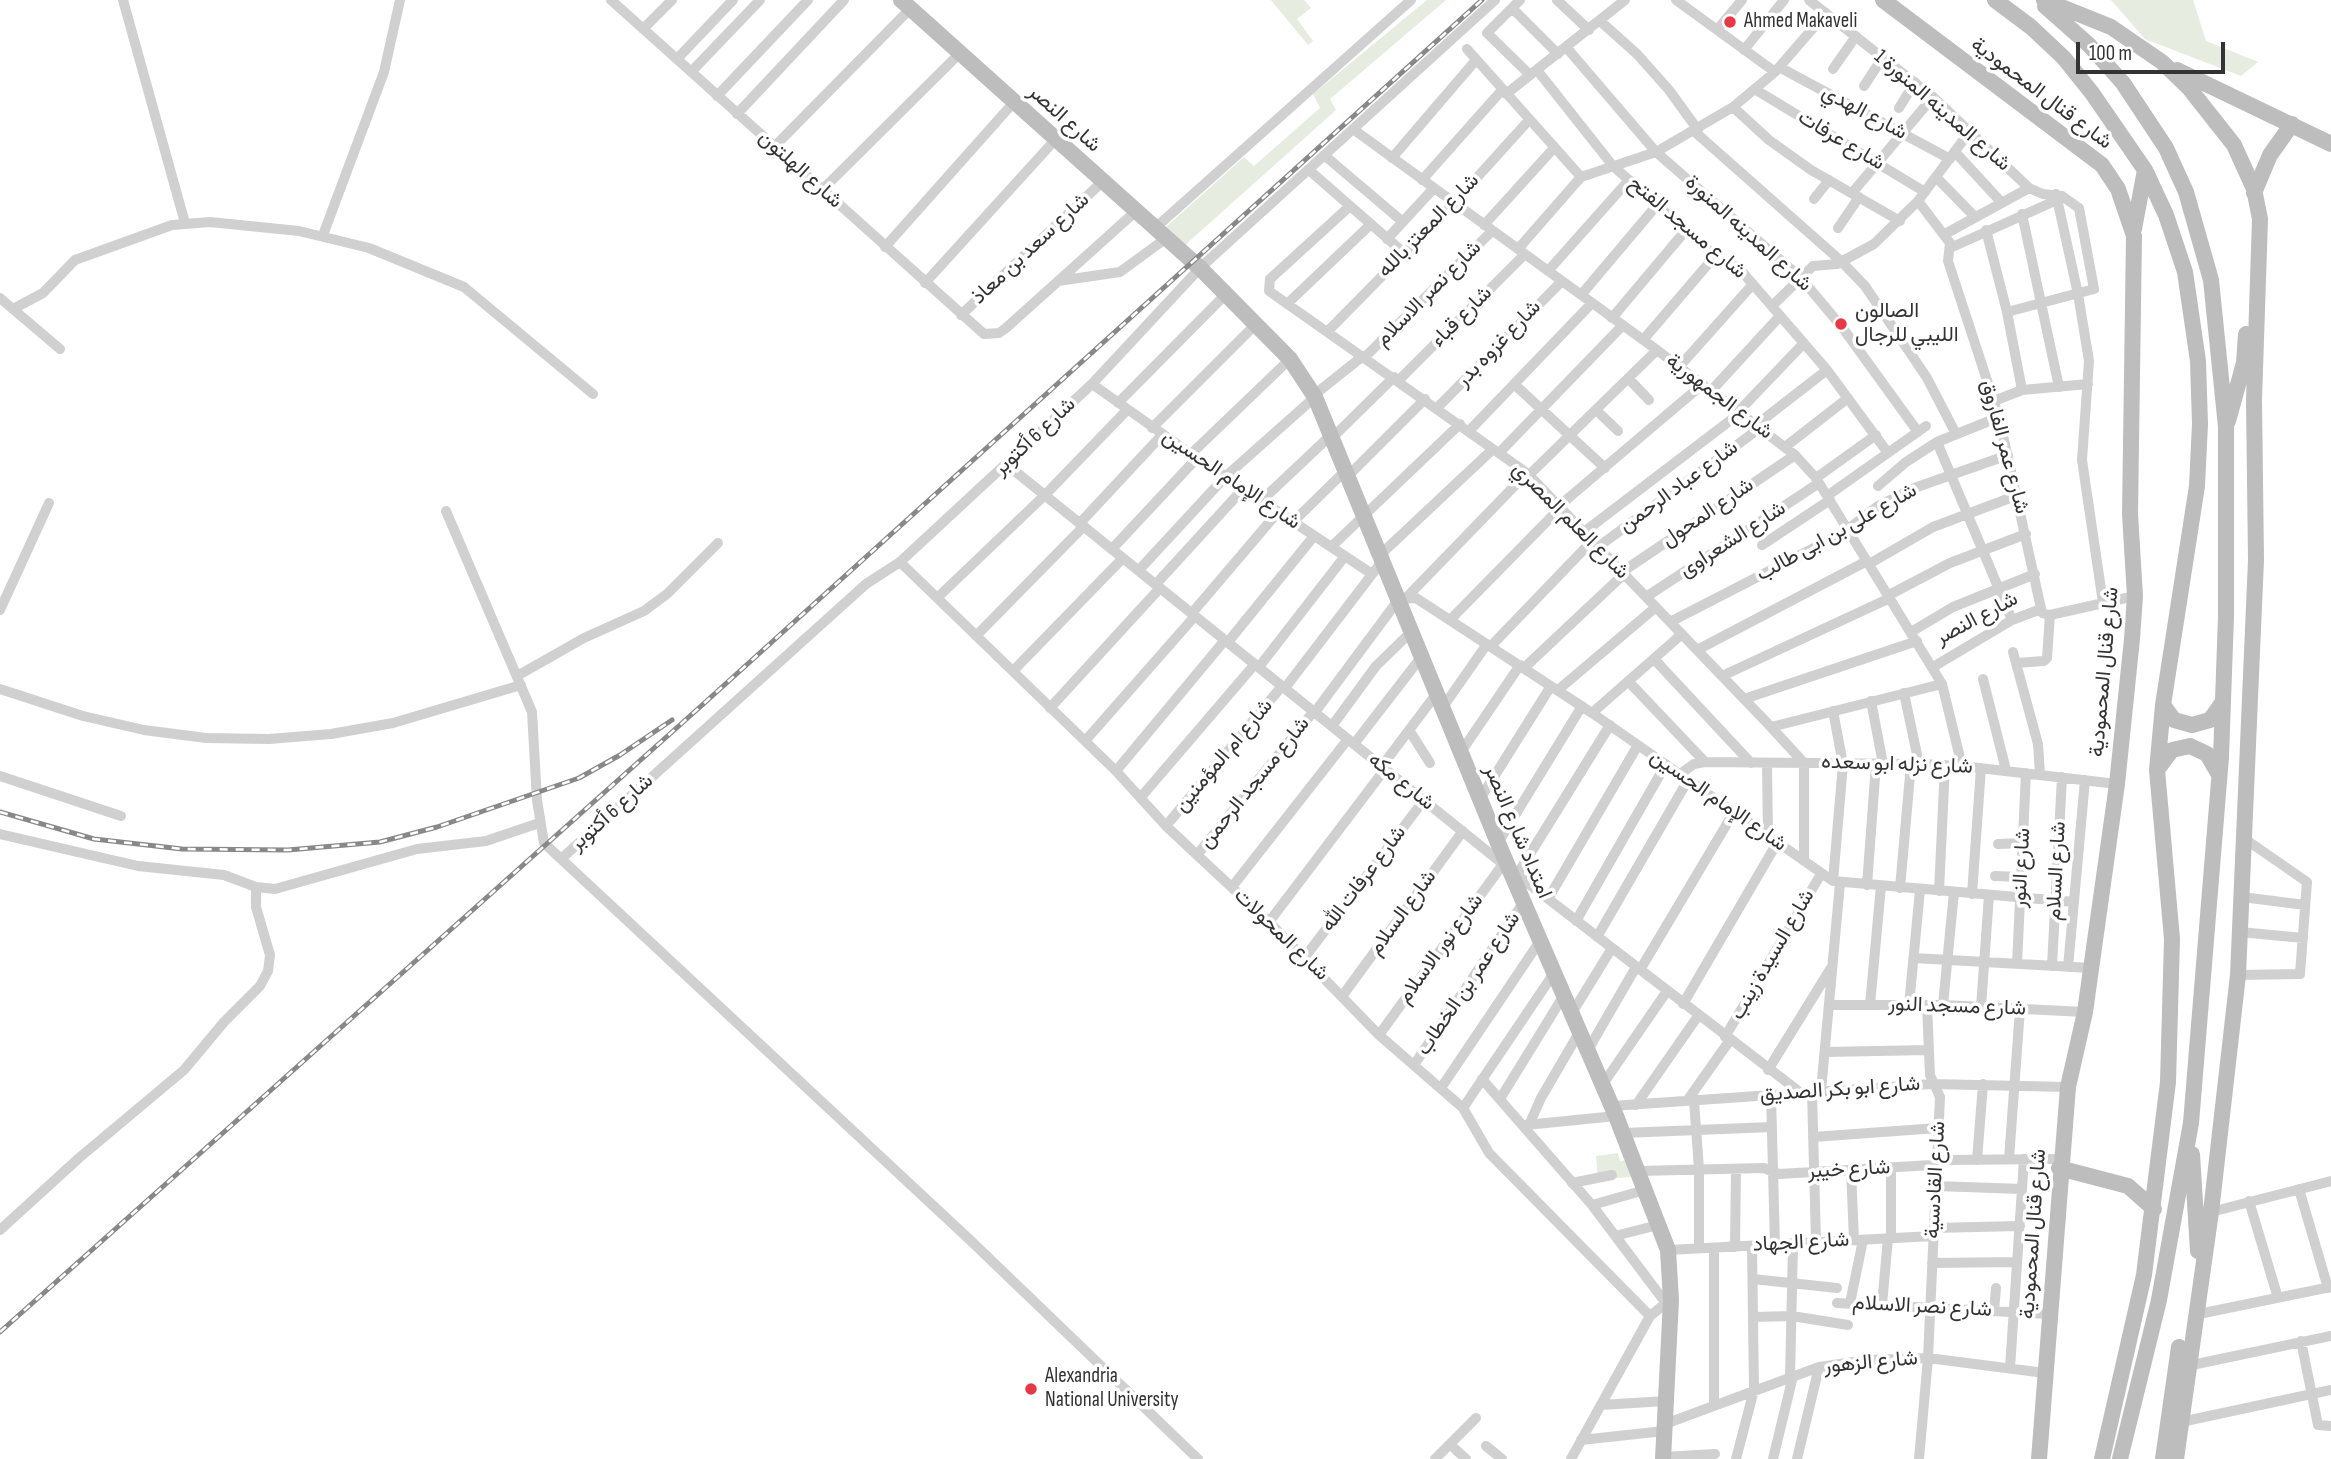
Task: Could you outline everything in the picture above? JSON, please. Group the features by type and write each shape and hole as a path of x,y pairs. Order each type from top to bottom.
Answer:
{"main road":[{"name":"شارع قنال المحمودية","path":"1883,0 2102,165 2118,189 2133,232 2136,261 2130,514 2134,596 2128,695 2085,1013 2068,1087 2039,1459"},
{"name":"شارع قنال المحمودية","path":"1995,0 2031,27 2064,58 2108,115 2145,170 2166,215 2185,272 2196,331 2200,392 2197,486 2163,705 2157,769 2160,825 2170,907 2172,1003 2168,1082 2154,1209 2134,1329 2101,1459"},
{"path":"2038,0 2089,45 2123,83 2153,125 2177,171 2194,213 2211,280 2227,427 2223,699 2191,1123 2159,1300 2120,1459"},
{"path":"2043,0 2110,27 2162,62 2331,144"},
{"name":"شارع النصر","path":"906,4 1200,268"},
{"path":"2162,62 2189,88 2225,131 2254,189 2261,242 2253,400 2256,561 2238,975 2211,1212 2199,1276 2176,1459"},
{"path":"2227,427 2244,363 2254,189 2270,155 2292,124"},
{"path":"2133,232 2145,170"},
{"name":"امتداد شارع النصر","path":"1200,268 1290,359 1315,396 1363,514 1403,598 1412,631 1523,903 1623,1133 1668,1250 1663,1458"},
{"path":"2163,705 2174,720 2192,726 2210,720 2223,699"},
{"path":"2157,769 2167,754 2190,746 2212,758 2219,775"},
{"path":"2163,1459 2186,1299 2199,1276 2193,1209 2191,1123"},
{"path":"2060,1164 2128,1186 2154,1209"}],"street":[{"path":"123,0 185,223"},
{"path":"323,235 384,72 400,0"},
{"name":"شارع الهلتون","path":"611,0 977,330 992,335 1006,328 1058,281"},
{"path":"643,29 672,0"},
{"path":"677,60 733,0"},
{"path":"691,72 760,0"},
{"path":"717,96 808,0"},
{"path":"737,114 844,0"},
{"path":"1058,281 1120,272 1411,0"},
{"name":"شارع 6 أكتوبر","path":"561,859 866,584 900,562 1092,384 1200,268 1495,0"},
{"path":"1557,0 1588,30"},
{"name":"شارع الهدي","path":"1676,0 1688,4 1744,50 1777,69 1902,133 1952,155 2002,203"},
{"path":"1717,30 1742,0"},
{"path":"1744,50 1784,0"},
{"name":"شارع المدينه المنورة 1","path":"1809,0 1933,97 2028,188 2072,200 2079,208 2095,286 2093,290 2078,294"},
{"path":"1422,180 1504,92 1600,21 1618,2"},
{"path":"774,147 906,4"},
{"name":"شارع مسجد الفتح","path":"1516,4 1488,30 1488,35 1533,73 1613,166 1716,256 1726,264 1738,267 1827,370 1888,453"},
{"name":"شارع المدينه المنورة","path":"1516,4 1656,152 1800,277 1922,429 1888,453"},
{"path":"1466,49 1581,177 1656,152 1733,107 1756,90 1777,69 1826,13"},
{"path":"1600,21 1645,63 1696,131 1866,286 1927,378 1955,432"},
{"path":"1833,69 1856,36"},
{"path":"822,190 960,53"},
{"path":"1864,86 1883,57"},
{"path":"1392,158 1476,60"},
{"path":"1899,108 1915,82"},
{"name":"شارع عرفات","path":"1756,90 1877,163 1922,196"},
{"path":"1838,228 1855,195 1877,163 1933,97"},
{"path":"885,247 1014,102"},
{"path":"1733,107 1769,140 1829,180 1900,221"},
{"name":"شارع المعتز بالله","path":"1328,331 1454,203 1529,120"},
{"name":"شارع الجمهورية","path":"1353,129 1657,350 1795,455 1818,481 1933,667 1942,684 1962,766"},
{"path":"1772,306 1813,266 1842,262 1874,244 1900,221 1922,196 1970,131"},
{"path":"925,283 1055,140"},
{"path":"1488,228 1554,148"},
{"path":"1324,155 1403,222"},
{"path":"1309,170 1404,253"},
{"name":"شارع قباء","path":"1261,501 1396,379 1521,251 1581,177"},
{"path":"1936,177 1975,218"},
{"path":"1548,271 1629,180"},
{"path":"1814,199 1829,180"},
{"name":"شارع سعد بن معاذ","path":"961,315 1102,182"},
{"path":"1387,239 1434,188"},
{"path":"1945,234 2028,188"},
{"name":"شارع عمر الفاروق","path":"1922,196 1945,234 1950,248 1948,261 1999,417 2045,612 2047,658 2044,661 2014,658 2038,744 2040,774"},
{"path":"1950,248 2056,197 2078,294 2089,361 2082,460 2103,603"},
{"path":"1581,295 1657,205"},
{"name":"شارع العلم المصري","path":"1350,206 1270,279 1267,286 1269,291 1528,474 1804,763"},
{"path":"1058,281 1135,212"},
{"path":"2022,214 2044,303 2059,387"},
{"path":"13,309 43,293 75,260 185,223 263,227 323,235 369,248 464,287 593,394"},
{"path":"1287,304 1371,225"},
{"name":"شارع نصر الاسلام","path":"1139,570 1225,477 1364,356 1488,228"},
{"path":"1612,318 1686,230"},
{"path":"1986,230 2007,312 2022,390"},
{"path":"1643,340 1716,256"},
{"name":"شارع غزوه بدر","path":"1437,408 1562,281"},
{"path":"1679,367 1753,284"},
{"path":"937,598 1045,495 1226,294"},
{"path":"2007,312 2078,294"},
{"path":"0,299 60,349"},
{"path":"1331,547 1363,514 1514,384 1592,303"},
{"path":"1451,619 1560,507 1707,388 1780,316"},
{"path":"1152,428 1256,324"},
{"name":"شارع ام المؤمنين","path":"1166,826 1284,687 1372,574 1382,557 1542,409 1623,325"},
{"path":"1269,922 1409,730 1592,540 1739,412 1804,343"},
{"name":"شارع مسجد الرحمن","path":"1197,855 1403,598 1657,350"},
{"path":"1112,549 1194,456 1290,359"},
{"name":"شارع عباد الرحمن","path":"1592,540 1758,426 1827,370"},
{"path":"1628,378 1649,400"},
{"name":"شارع الإمام الحسين","path":"1092,384 1152,428 1372,574"},
{"path":"1514,384 1605,468"},
{"path":"1994,401 2022,390 2088,384"},
{"path":"1785,447 1848,398"},
{"path":"1293,522 1424,399"},
{"path":"1596,410 1618,431"},
{"path":"1878,486 1906,462 1937,442 1955,432 1999,417"},
{"path":"976,636 1163,435"},
{"name":"شارع الشعراوى","path":"1646,597 1818,481 1875,435"},
{"path":"1937,442 2012,620"},
{"path":"1762,545 1888,453"},
{"name":"شارع المحول","path":"1461,752 1522,666 1623,573 1795,455"},
{"name":"شارع على بن ابى طالب","path":"1670,622 1847,529 1878,506 1917,487 2008,455"},
{"name":"شارع مكه","path":"1006,464 1509,869 1768,1070 1811,1092"},
{"path":"1050,708 1243,489"},
{"path":"1697,650 1933,527 1966,512 2018,495"},
{"path":"0,610 49,503"},
{"path":"446,511 519,680 534,722 539,823 544,843 970,1240 1198,1459"},
{"path":"1085,741 1278,512"},
{"path":"1722,676 1982,550 2026,534"},
{"path":"1116,771 1314,536"},
{"path":"0,689 83,716 144,730 206,738 269,739 331,734 383,725 519,680 584,638 645,611 667,594 718,543"},
{"path":"1141,797 1257,666 1345,556"},
{"path":"1013,671 1123,558"},
{"name":"شارع المحولات","path":"900,562 1116,771 1166,826 1305,957 1379,1035 1462,1108 1489,1153 1650,1316"},
{"path":"1744,699 1914,636 1953,607 1998,587 2035,575"},
{"path":"2045,612 2134,596"},
{"name":"شارع الإمام الحسين","path":"1403,598 1424,602 1451,619 1610,725 1821,874 1837,882 2074,902"},
{"path":"1480,799 1555,688 1656,607"},
{"name":"شارع النصر","path":"1933,667 2012,620 2045,612"},
{"path":"1332,726 1376,666 1412,631"},
{"path":"1592,713 1682,635"},
{"path":"1232,887 1422,656"},
{"path":"1654,659 1751,763"},
{"path":"1983,679 2006,770"},
{"path":"1629,681 1706,762"},
{"path":"1771,727 1942,684"},
{"path":"1900,888 1915,764 1904,693"},
{"path":"1867,885 1880,764 1871,701"},
{"path":"1498,843 1582,706"},
{"path":"1816,1242 1811,1092 1825,1052 1833,965 1843,764 1833,711"},
{"path":"1509,869 1610,725"},
{"path":"1409,730 1430,763"},
{"path":"1548,899 1638,745"},
{"name":"شارع نزله ابو سعده","path":"1684,777 1694,764 1706,762 1915,764 2006,770 2117,784"},
{"path":"1683,1003 1772,839 1767,763"},
{"path":"1804,763 1804,861"},
{"path":"1576,921 1666,764"},
{"path":"1939,891 1945,765"},
{"path":"1972,894 1981,768"},
{"name":"شارع النور","path":"2017,964 2026,773"},
{"path":"0,776 121,816"},
{"path":"1597,937 1684,777"},
{"name":"شارع السلام","path":"2052,966 2062,777"},
{"path":"2068,967 2085,780"},
{"name":"شارع عرفات الله","path":"1305,957 1424,800"},
{"path":"1588,1050 1734,813"},
{"path":"0,834 138,866 229,876 256,887 286,887 401,853 486,841 539,823"},
{"name":"شارع السلام","path":"1343,995 1463,831"},
{"path":"2238,975 2298,975 2305,905 2305,878 2245,839"},
{"path":"1998,844 2023,843"},
{"name":"شارع نور الاسلام","path":"1379,1035 1509,869"},
{"name":"شارع السيدة زينب","path":"1690,1101 1821,874"},
{"path":"1995,876 2021,877"},
{"path":"1870,1005 1881,886"},
{"path":"0,1230 79,1158 184,1070 224,1022 260,986 268,971 270,955 256,907 256,887"},
{"path":"1909,1005 1920,890"},
{"path":"1943,1005 1954,892"},
{"path":"1981,1007 1989,895"},
{"path":"2242,897 2305,905"},
{"name":"شارع عمر بن الخطاب","path":"1414,1065 1523,903"},
{"path":"2240,932 2303,938"},
{"path":"1441,1088 1540,941"},
{"path":"1572,1013 1612,948"},
{"path":"1914,958 2091,968"},
{"path":"1768,1070 1833,965"},
{"path":"1462,1108 1554,973"},
{"path":"1603,1084 1667,991"},
{"path":"1500,1099 1564,995"},
{"name":"شارع مسجد النور","path":"1829,1005 1943,1005 2085,1013"},
{"name":"شارع القادسية","path":"1919,1459 1928,1358 1940,1097 1932,1084 1927,1005"},
{"path":"2009,1159 2020,1009"},
{"path":"1636,1105 1698,1016"},
{"path":"1526,1125 1580,1031"},
{"path":"1825,1052 1929,1050"},
{"path":"1482,1079 1526,1125 1668,1301 1650,1316 1571,1459"},
{"name":"شارع ابو بكر الصديق","path":"1526,1125 1636,1105 1811,1092 1932,1084 2068,1087"},
{"path":"1978,1160 1983,1084"},
{"path":"1772,1095 1775,1245"},
{"path":"1690,1101 1697,1132 1699,1248"},
{"path":"1623,1133 1772,1127"},
{"path":"1813,1137 1938,1128"},
{"path":"2010,1368 2024,1159"},
{"name":"شارع خيبر","path":"1637,1171 1764,1168 1773,1173 1814,1172 1937,1164 1945,1160 2024,1159 2060,1164"},
{"path":"1882,1305 1890,1238 1891,1168"},
{"path":"1735,1247 1736,1169"},
{"path":"1850,1303 1859,1240 1851,1170"},
{"path":"1572,1183 1612,1175"},
{"path":"2211,1212 2331,1181"},
{"path":"1936,1186 2022,1189"},
{"path":"2194,1315 2329,1287 2299,1189"},
{"path":"1592,1205 1645,1190"},
{"path":"2249,1201 2278,1298"},
{"path":"1615,1236 1658,1225"},
{"name":"شارع الجهاد","path":"1668,1250 1890,1238 2020,1226"},
{"path":"1773,1459 1792,1376 1793,1244"},
{"path":"1736,1459 1754,1390 1752,1246"},
{"path":"1714,1248 1714,1405"},
{"path":"1932,1263 2017,1262"},
{"path":"1753,1279 1837,1287"},
{"path":"1994,1311 1996,1289"},
{"name":"شارع نصر الاسلام","path":"1838,1303 2049,1314"},
{"path":"1753,1317 1792,1317 1848,1325"},
{"path":"2187,1366 2331,1336"},
{"path":"2301,1341 2318,1425 2331,1426"},
{"name":"شارع الزهور","path":"1581,1440 1664,1427 1714,1405 1819,1367 1867,1360 1928,1358 2045,1373"},
{"path":"1797,1459 1819,1367"},
{"path":"2181,1422 2331,1390"},
{"path":"1601,1405 1666,1401"},
{"path":"1435,1459 1476,1418"},
{"path":"1486,1446 1502,1459"},
{"path":"1455,1449 1466,1459"},
{"path":"1663,1458 1715,1454"}],"shaded area":[{"path":"1271,0 1304,0 1311,8 1297,19 1313,41 1308,45"},
{"path":"1427,0 1446,0 1330,99 1336,110 1184,246 1166,227 1244,157 1254,166 1320,108 1313,94"},
{"path":"2111,0 2193,0 2206,41 2258,62 2241,76 2145,39"},
{"path":"1618,1153 1620,1161 1628,1160 1632,1177 1598,1179 1596,1156"}],"railway":[{"path":"0,1332 700,707 1482,0"},
{"path":"0,812 94,839 182,849 288,850 380,842 437,827 579,778 620,755 672,720"}],"place":[{"name":"Ahmed Makaveli","path":"1730,22"},
{"name":"الصالون الليبي للرجال","path":"1841,324"},
{"name":"Alexandria National University","path":"1031,1389"}]}
